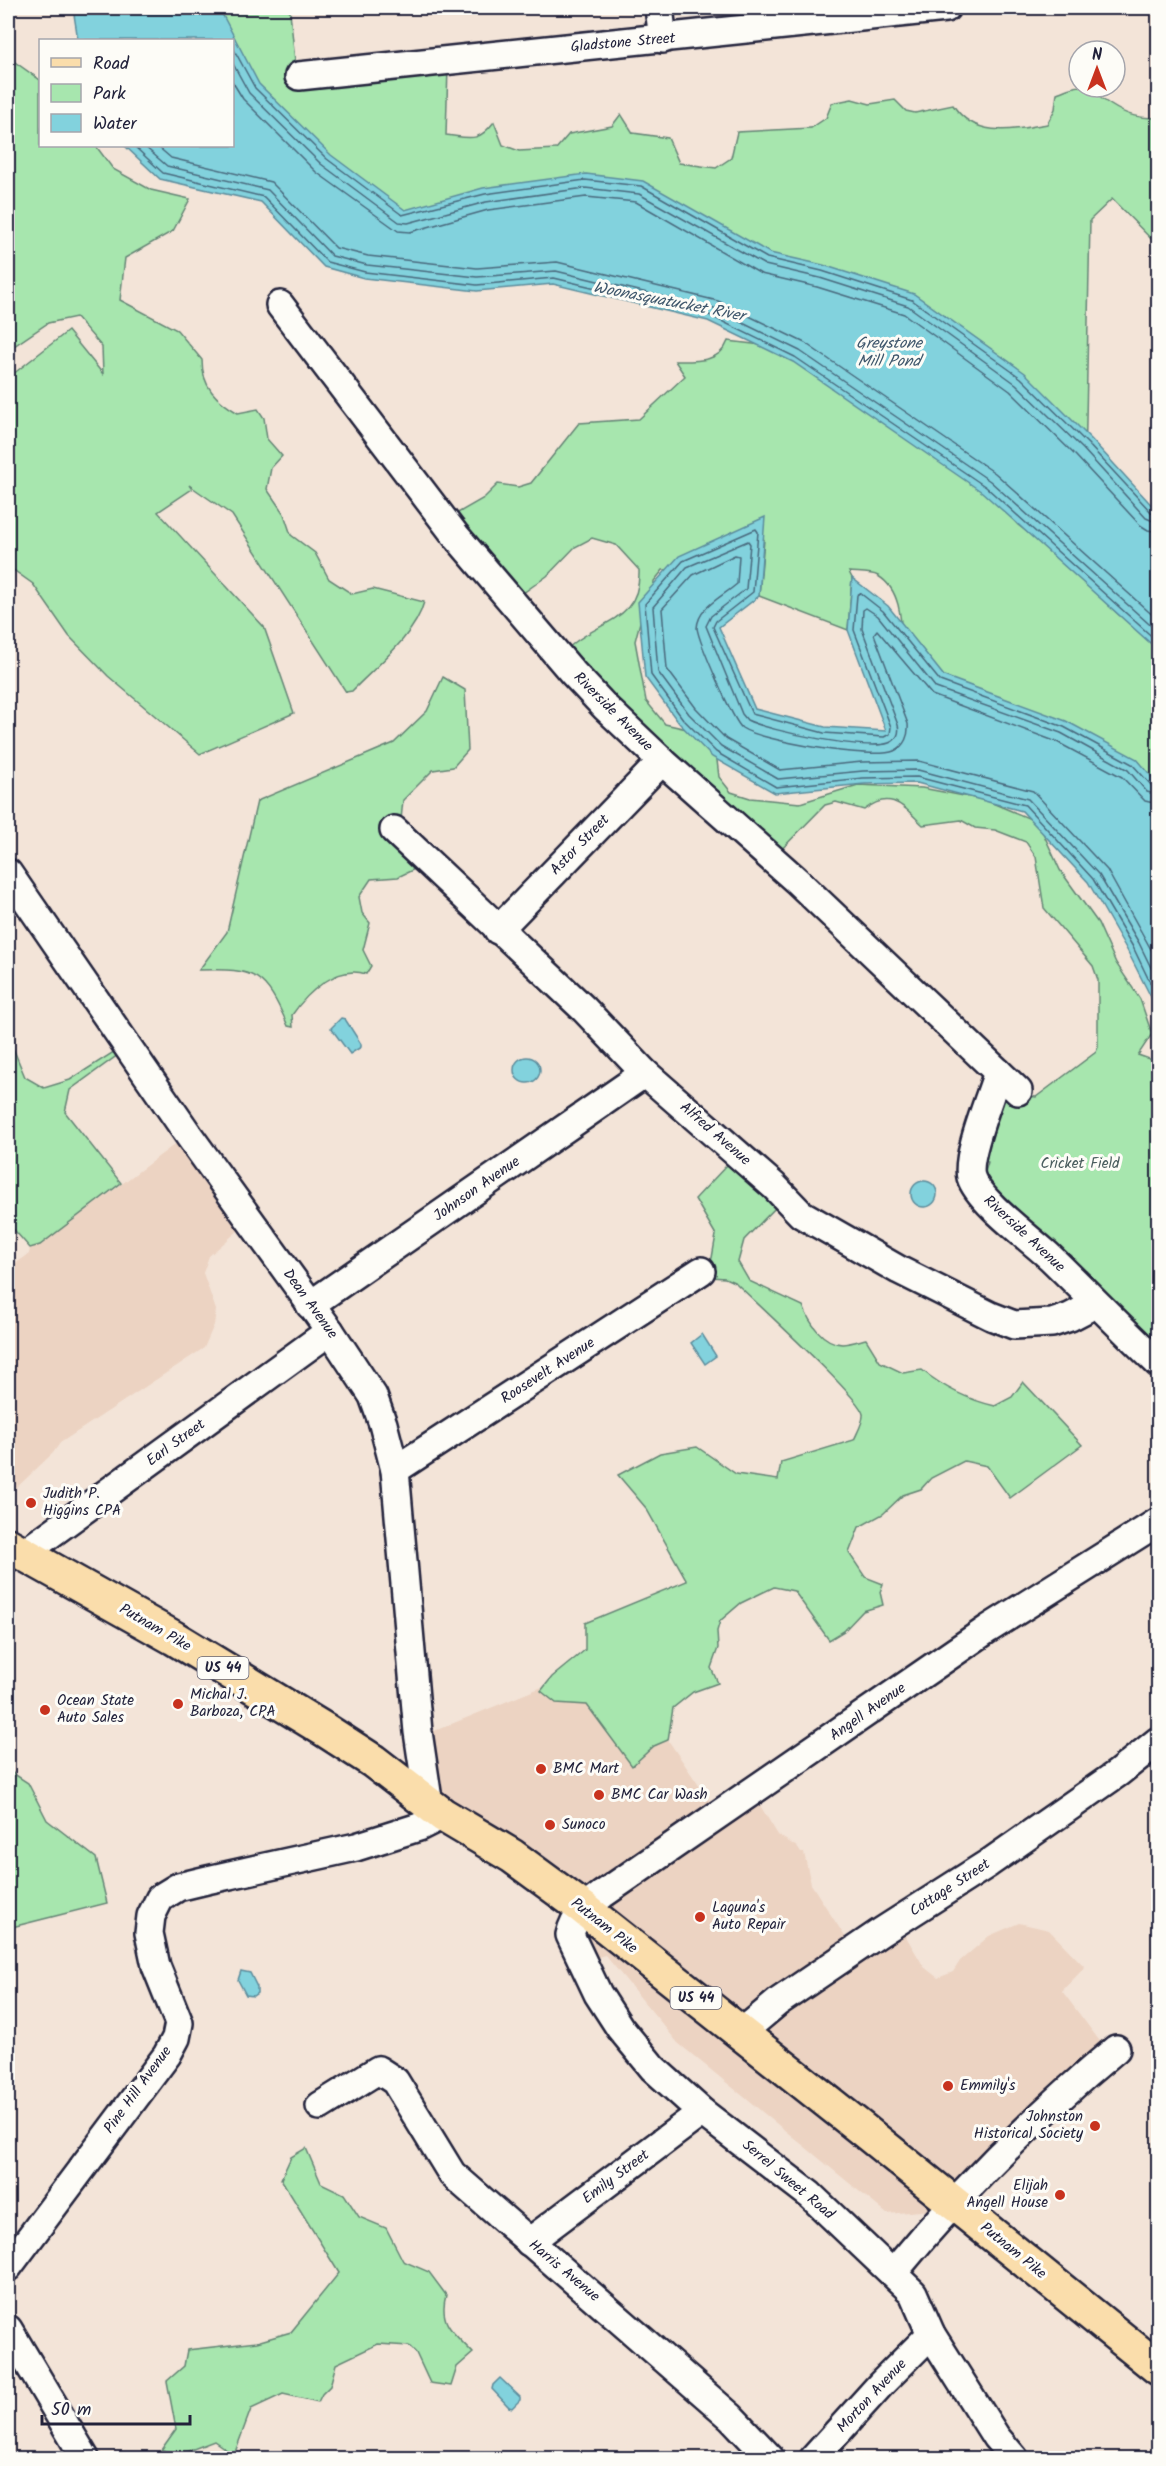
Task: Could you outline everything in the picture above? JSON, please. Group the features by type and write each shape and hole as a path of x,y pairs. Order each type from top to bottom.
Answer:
{"main road":[{"name":"Putnam Pike","path":"15,1550 174,1638 315,1724 373,1761 436,1811 512,1856 583,1908 741,2033 1158,2368"}],"street":[{"path":"659,8 663,39"},
{"name":"Gladstone Street","path":"299,76 946,8"},
{"name":"Riverside Avenue","path":"280,304 456,536 573,673 662,761 796,880 1018,1091"},
{"name":"Astor Street","path":"498,930 662,761"},
{"name":"Alfred Avenue","path":"394,830 584,1009 645,1072 774,1186 801,1214 909,1275 991,1316 1014,1324 1052,1323 1095,1304"},
{"name":"Dean Avenue","path":"8,873 187,1133 330,1332 373,1396 395,1470 418,1732 436,1811"},
{"name":"Johnson Avenue","path":"310,1305 645,1072"},
{"name":"Riverside Avenue","path":"998,1072 971,1158 971,1177 980,1192 1158,1363"},
{"name":"Roosevelt Avenue","path":"395,1470 701,1271"},
{"name":"Earl Street","path":"15,1550 330,1332"},
{"name":"Angell Avenue","path":"583,1908 988,1629 1158,1522"},
{"name":"Cottage Street","path":"741,2033 778,2002 989,1863 1118,1773 1158,1741"},
{"name":"Pine Hill Avenue","path":"8,2267 167,2055 176,2038 178,2023 156,1966 149,1933 151,1916 160,1898 178,1887 356,1847 419,1827 436,1811"},
{"name":"Serrel Sweet Road","path":"583,1908 570,1935 598,1994 620,2028 653,2068 702,2112 810,2195 913,2293 931,2334 996,2437 1014,2458"},
{"path":"893,2273 953,2202 1007,2146 1060,2096 1116,2049"},
{"name":"Harris Avenue","path":"320,2106 378,2070 395,2081 452,2174 731,2417 770,2458"},
{"name":"Emily Street","path":"529,2242 702,2112"},
{"path":"8,2330 85,2458"},
{"name":"Morton Avenue","path":"814,2458 881,2384 931,2334"}],"shaded area":[{"path":"186,1136 247,1223 209,1256 203,1273 216,1310 214,1325 204,1348 60,1443 53,1453 12,1492 8,1548 8,1269 29,1254 30,1248 40,1245"},
{"path":"542,1687 541,1691 556,1703 587,1705 632,1766 654,1746 668,1740 717,1812 753,1794 778,1835 804,1853 811,1884 853,1949 898,1923 924,1967 938,1978 953,1972 960,1961 989,1936 1019,1923 1049,1930 1085,1967 1062,1991 1111,2056 942,2209 887,2214 678,2043 605,1955 585,1961 569,1906 440,1812 422,1736"}],"green space":[{"path":"221,8 284,8 290,12 297,81 448,67 446,135 473,138 483,133 494,122 503,145 519,151 556,149 569,134 612,126 621,114 633,133 668,138 679,163 716,168 731,158 737,132 811,128 826,118 832,103 852,99 870,104 895,100 906,111 915,113 953,105 962,116 983,128 1008,130 1047,124 1055,109 1057,93 1067,89 1067,99 1102,99 1122,112 1135,116 1158,118 1158,246 1112,199 1090,220 1085,471 1014,396 443,241 282,133 234,44 234,39 231,39 215,20"},
{"path":"8,55 39,79 39,147 97,147 113,169 151,190 190,199 173,231 125,258 120,300 177,330 202,360 208,385 223,403 238,413 258,409 264,418 267,439 282,456 271,468 267,489 284,514 291,535 315,553 329,579 352,594 373,589 424,602 404,639 352,691 346,692 232,515 189,485 192,489 158,512 264,627 294,713 200,754 108,676 69,636 33,584 8,566 8,378 68,331 103,374 102,347 76,317 48,323 8,350"},
{"name":"Cricket Field","path":"728,341 770,346 958,459 1018,525 1048,548 1119,615 1158,643 1158,784 1136,759 979,714 903,655 900,611 897,601 893,591 878,576 849,572 852,578 848,630 759,596 764,540 701,568 663,570 654,581 652,608 640,622 635,641 646,701 665,724 704,733 716,752 719,777 731,792 750,798 800,803 858,785 922,788 985,800 1038,822 1060,870 1098,923 1116,963 1140,999 1152,1034 1138,1055 1158,1062 1158,1350 987,1187 985,1172 988,1162 969,1158 1001,1093 1036,1097 1096,1052 1098,1047 1098,980 1093,966 1044,908 1036,857 1026,842 995,830 975,828 961,820 923,825 896,802 882,801 864,810 836,802 825,805 771,860 558,661 574,643 618,616 634,599 639,570 616,545 592,538 575,547 547,576 509,603 442,522 484,498 498,484 518,487 531,483 579,423 639,419 685,376 675,361 713,357 724,348"},
{"path":"443,677 465,690 468,750 453,767 433,770 403,800 399,839 425,864 398,877 371,879 359,897 362,913 370,923 363,950 371,966 366,974 344,973 314,990 292,1015 293,1027 288,1026 265,984 256,977 234,970 199,970 227,932 257,801 394,743 427,711"},
{"path":"8,1036 25,1077 44,1088 70,1080 126,1044 126,1049 70,1090 65,1112 121,1183 40,1245 30,1248 8,1223"},
{"path":"728,1164 780,1203 744,1240 738,1262 749,1281 803,1306 817,1331 828,1340 842,1344 866,1339 880,1362 903,1373 922,1370 947,1387 976,1400 995,1406 1012,1397 1023,1382 1082,1445 1010,1498 987,1466 964,1461 931,1478 921,1489 903,1495 883,1514 859,1527 849,1553 865,1577 883,1584 880,1592 883,1605 863,1611 844,1631 829,1640 794,1591 774,1587 741,1603 720,1621 717,1631 718,1648 711,1668 718,1683 693,1692 673,1708 668,1740 654,1746 632,1766 587,1705 556,1703 541,1691 552,1677 585,1650 585,1623 687,1581 646,1508 618,1475 660,1453 697,1447 736,1474 778,1480 781,1462 854,1440 863,1417 857,1404 845,1389 736,1283 725,1278 696,1276 712,1258 716,1235 695,1199"},
{"path":"8,1770 28,1783 47,1820 96,1858 107,1903 8,1928"},
{"path":"306,2148 321,2183 344,2194 359,2217 386,2228 403,2261 429,2272 446,2295 444,2313 449,2327 473,2353 457,2367 451,2386 430,2383 416,2353 409,2346 378,2344 336,2364 330,2386 318,2402 283,2394 251,2409 234,2455 214,2441 183,2453 161,2450 176,2429 167,2381 184,2366 187,2350 257,2342 291,2332 339,2273 281,2179 291,2157"}],"water":[{"name":"Greystone Mill Pond","path":"73,8 219,8 259,84 331,155 405,210 483,188 586,174 643,181 770,253 823,265 914,294 1025,373 1092,440 1158,512 1158,650 982,492 793,362 708,321 553,284 477,291 364,278 324,267 261,202 160,179 126,147 234,147 234,39 78,39"},
{"path":"765,517 759,596 719,627 755,709 825,727 886,731 848,630 852,578 888,606 944,676 1066,721 1137,759 1158,784 1158,1024 1156,1007 1088,882 1022,811 917,783 864,784 775,793 712,757 679,723 645,677 638,602 679,556"},
{"path":"341,1018 345,1019 361,1044 361,1047 350,1054 331,1028"},
{"path":"527,1057 536,1061 540,1070 536,1079 527,1083 518,1079 514,1070 518,1061"},
{"path":"924,1181 933,1185 937,1194 933,1203 924,1207 915,1203 911,1194 915,1185"},
{"path":"702,1334 716,1356 705,1364 691,1343"},
{"path":"241,1971 250,1973 257,1987 257,1993 253,1996 246,1995 238,1980"},
{"path":"500,2378 520,2397 512,2408 492,2389"}],"place":[{"name":"Judith P. Higgins CPA","path":"31,1503"},
{"name":"Michal J. Barboza, CPA","path":"178,1704"},
{"name":"Ocean State Auto Sales","path":"45,1710"},
{"name":"BMC Mart","path":"541,1769"},
{"name":"BMC Car Wash","path":"599,1795"},
{"name":"Sunoco","path":"550,1825"},
{"name":"Laguna's Auto Repair","path":"700,1917"},
{"name":"Emmily's","path":"948,2086"},
{"name":"Johnston Historical Society","path":"1095,2126"},
{"name":"Elijah Angell House","path":"1060,2195"}],"water label":[{"name":"Woonasquatucket River","path":"669,302"}]}
